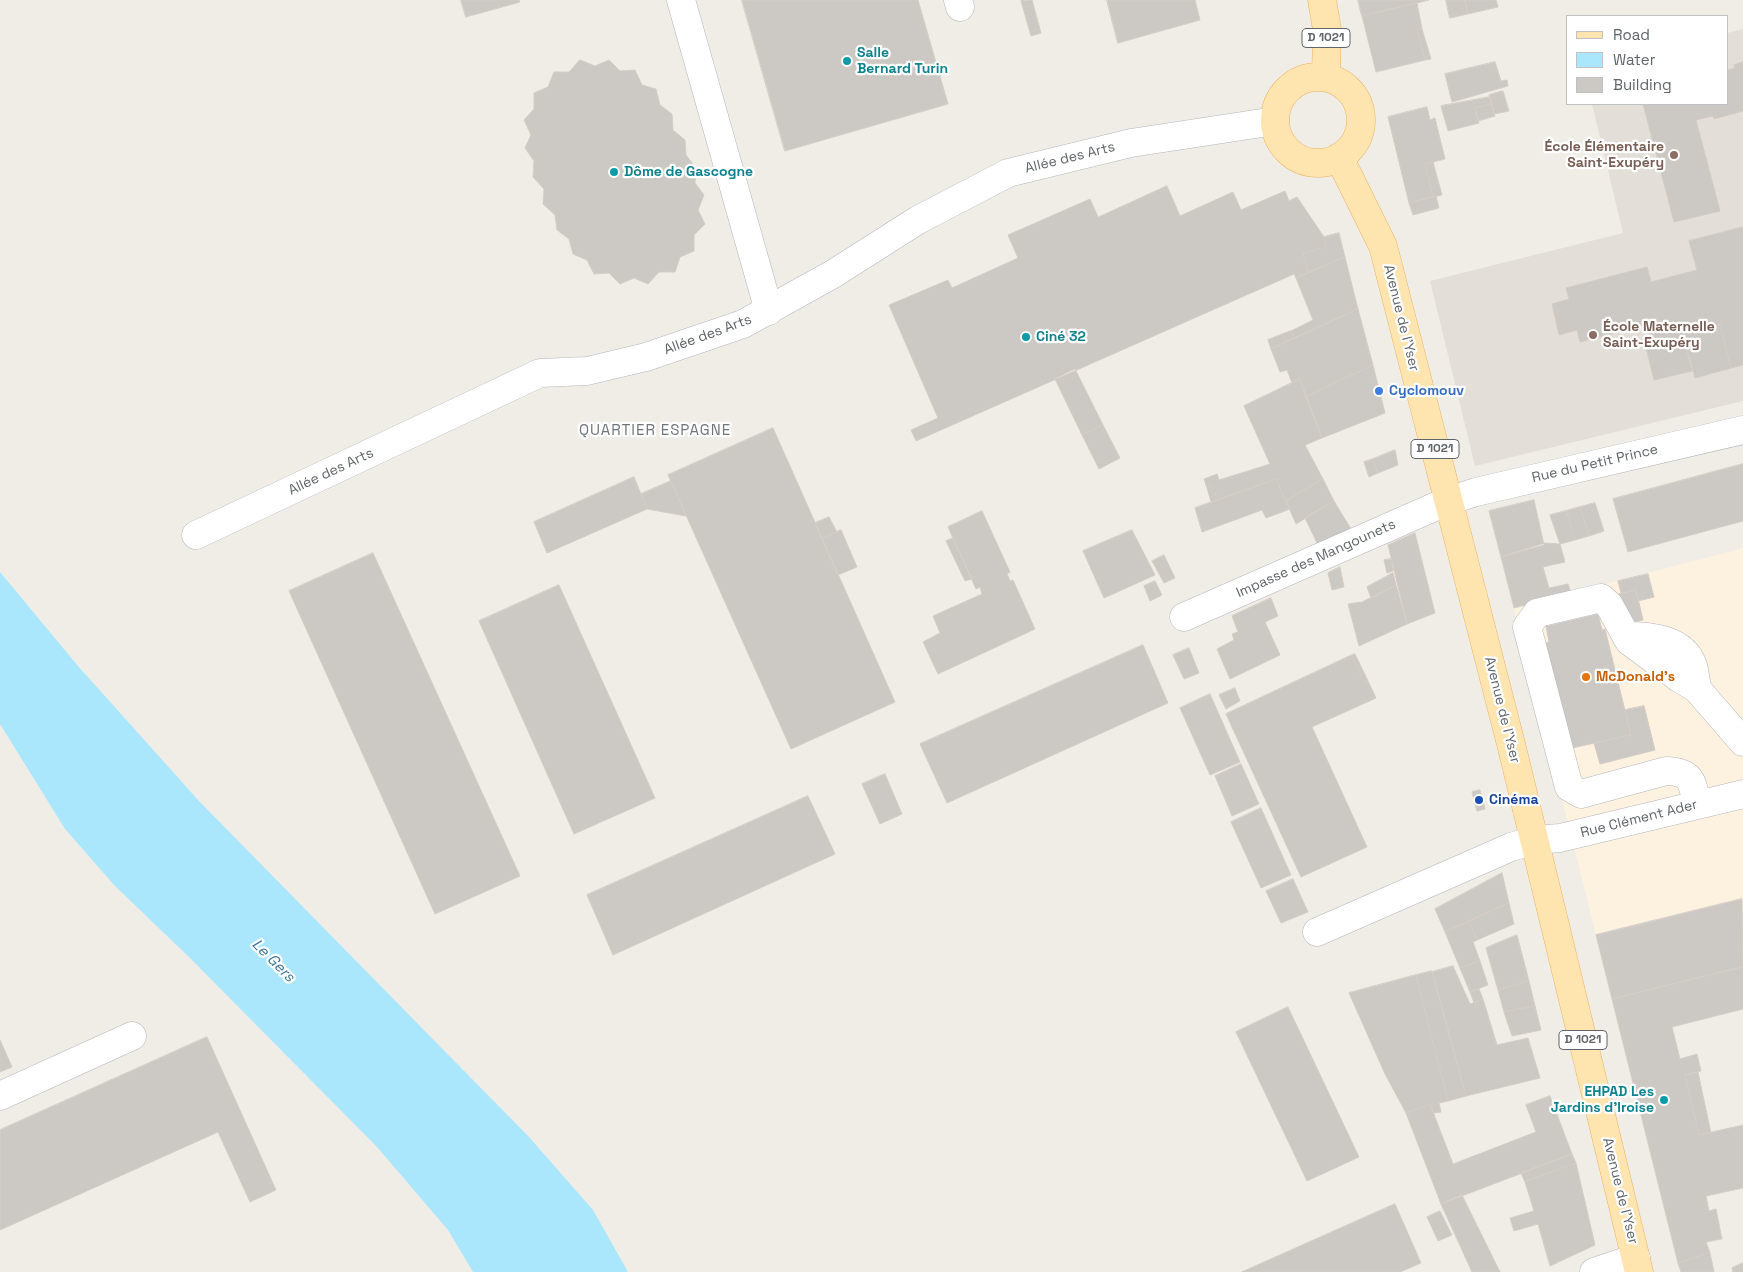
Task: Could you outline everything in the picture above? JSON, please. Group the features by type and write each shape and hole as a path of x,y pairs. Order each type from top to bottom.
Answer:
{"main road":[{"name":"D 1021","path":"1322,0 1327,29 1326,77"},
{"path":"1326,77 1348,89 1356,100 1361,126 1357,138 1350,149 1339,157 1325,162 1310,162 1297,157 1286,148 1278,136 1275,121 1276,108 1290,87 1301,80 1326,77"},
{"name":"Avenue de l'Yser","path":"1339,157 1383,246 1534,840 1638,1265"}],"street":[{"path":"681,0 769,311"},
{"name":"Allée des Arts","path":"196,535 540,372 587,371 646,357 743,324 769,311 918,220 1008,173 1131,143 1275,121"},
{"name":"Rue du Petit Prince","path":"1448,501 1476,492 1743,430"},
{"name":"Impasse des Mangounets","path":"1184,617 1448,501"},
{"path":"1697,805 1692,783 1688,776 1681,771 1666,771 1581,794 1570,787 1527,627 1537,613 1601,598 1609,605 1626,636 1679,678 1697,689 1743,742"},
{"name":"Rue Clément Ader","path":"1317,932 1496,853 1534,840 1560,838 1743,794"},
{"path":"0,1096 132,1036"},
{"path":"1594,1272 1638,1265"}],"shaded area":[{"name":"École Maternelle Saint-Exupéry","path":"1743,29 1743,401 1475,466 1430,281 1623,233 1592,105 1728,105 1728,33"},
{"path":"1743,548 1743,967 1612,999 1514,608"}],"water":[{"name":"Le Gers","path":"0,572 78,666 199,801 529,1137 593,1210 628,1272 473,1272 448,1230 377,1147 190,958 115,886 65,829 0,724"}],"building":[{"path":"461,0 519,0 520,2 466,17"},
{"name":"Salle Bernard Turin","path":"742,0 918,0 948,104 785,151"},
{"path":"1032,0 1041,33 1031,36 1021,1"},
{"path":"1107,0 1195,0 1200,20 1118,43"},
{"path":"1358,0 1429,0 1362,16"},
{"path":"1446,0 1465,0 1468,14 1450,18"},
{"path":"1465,0 1496,0 1498,7 1468,14"},
{"path":"1417,3 1422,29 1417,30 1425,60 1376,72 1362,16"},
{"path":"1422,29 1431,59 1425,60 1417,30"},
{"name":"Dôme de Gascogne","path":"580,60 595,66 609,60 620,71 635,70 642,85 656,89 660,105 672,114 673,130 685,140 686,155 696,168 695,183 704,195 698,210 705,224 694,235 694,251 680,257 675,272 659,272 648,284 634,278 620,284 609,273 594,274 587,260 573,254 569,239 557,230 555,215 543,204 544,189 533,177 534,161 525,148 531,135 524,120 534,109 534,93 548,87 554,72 569,72"},
{"path":"1495,62 1501,81 1507,80 1508,86 1452,102 1445,74"},
{"path":"1743,62 1743,111 1714,119 1713,116 1696,120 1720,211 1674,222 1643,105 1728,105 1728,70 1735,68 1734,65"},
{"path":"1503,91 1509,111 1494,114 1489,95"},
{"path":"1490,97 1492,104 1475,108 1479,123 1448,131 1441,106"},
{"path":"1492,104 1495,116 1478,121 1475,108"},
{"path":"1427,107 1430,120 1435,118 1445,159 1425,164 1433,197 1409,203 1388,117"},
{"path":"1433,162 1442,195 1433,197 1425,164"},
{"name":"Ciné 32","path":"1167,186 1180,216 1233,192 1241,210 1285,191 1289,201 1297,197 1324,237 1326,247 1303,253 1308,273 1296,278 1294,274 916,441 911,430 938,418 889,305 948,280 952,288 1018,258 1008,235 1090,199 1098,217"},
{"path":"1436,196 1439,208 1413,215 1409,203"},
{"path":"1743,227 1743,365 1731,368 1720,325 1683,334 1692,371 1654,380 1645,344 1651,342 1647,325 1580,342 1577,330 1559,335 1552,304 1569,299 1566,288 1647,267 1651,282 1697,270 1689,241"},
{"path":"1339,233 1345,257 1308,273 1303,253 1326,247 1324,237"},
{"path":"1345,257 1358,309 1294,338 1291,331 1313,320 1296,278"},
{"path":"1358,309 1373,365 1306,397 1300,379 1292,383 1287,370 1280,372 1271,349"},
{"path":"1720,325 1731,368 1695,378 1683,334"},
{"path":"1291,331 1294,338 1286,342 1283,334"},
{"path":"1283,334 1286,342 1271,349 1268,340"},
{"path":"1373,365 1385,413 1322,438 1306,397"},
{"path":"1075,369 1103,425 1082,435 1055,379"},
{"path":"1300,379 1322,438 1305,445 1323,479 1286,501 1276,479 1218,500 1212,485 1207,488 1204,479 1217,474 1219,480 1270,464 1244,406"},
{"path":"1103,425 1120,458 1099,469 1082,435"},
{"path":"773,428 895,702 791,749 668,475"},
{"path":"1395,450 1398,465 1378,473 1373,459"},
{"path":"1373,459 1378,473 1369,477 1364,462"},
{"path":"1743,464 1743,521 1628,552 1613,499"},
{"path":"634,477 647,509 547,553 534,522"},
{"path":"1276,479 1290,509 1266,518 1262,510 1202,532 1195,508"},
{"path":"1323,479 1334,501 1296,524 1286,501"},
{"path":"671,481 686,516 647,509 641,494"},
{"path":"1212,485 1218,500 1211,502 1207,488"},
{"path":"1534,500 1544,545 1501,557 1489,511"},
{"path":"1334,501 1351,529 1318,545 1305,518"},
{"path":"1595,503 1604,531 1589,536 1580,507"},
{"path":"1580,507 1589,536 1575,540 1566,511"},
{"path":"982,511 1010,572 1007,574 1010,581 1013,580 1035,629 938,674 923,642 940,633 933,616 982,594 980,587 976,589 948,527"},
{"path":"1566,511 1575,540 1560,544 1550,515"},
{"path":"829,517 837,532 822,539 815,523"},
{"path":"841,530 857,567 838,575 822,539"},
{"path":"1132,530 1155,575 1104,598 1083,551"},
{"path":"1415,533 1435,613 1407,624 1388,545"},
{"path":"953,538 972,579 965,581 946,541"},
{"path":"1545,543 1560,544 1565,562 1543,567 1549,588 1568,584 1571,593 1514,608 1501,557"},
{"path":"373,553 520,876 435,914 289,591"},
{"path":"1164,555 1175,578 1164,583 1152,561"},
{"path":"1391,559 1393,571 1387,573 1384,560"},
{"path":"1340,567 1344,587 1332,590 1328,573"},
{"path":"1393,573 1396,585 1371,598 1367,587"},
{"path":"1648,574 1654,597 1638,601 1636,590 1621,593 1618,581"},
{"path":"1155,581 1162,595 1150,601 1144,586"},
{"path":"559,585 655,798 574,834 479,621"},
{"path":"1396,585 1407,624 1359,646 1348,604 1362,602"},
{"path":"1636,590 1643,620 1626,624 1619,594"},
{"path":"1271,598 1278,616 1265,622 1280,655 1230,679 1217,649 1234,640 1232,634 1238,632 1232,616"},
{"name":"McDonald's","path":"1598,614 1602,630 1605,629 1631,735 1572,748 1546,643 1549,642 1546,626"},
{"path":"1143,645 1168,703 947,803 920,744"},
{"path":"1189,648 1199,673 1184,679 1173,655"},
{"path":"1355,654 1368,681 1364,683 1352,655"},
{"path":"1352,655 1364,683 1368,681 1376,698 1312,727 1367,847 1301,877 1226,714"},
{"path":"1235,688 1240,701 1226,709 1219,695"},
{"path":"1210,694 1240,762 1210,775 1180,708"},
{"path":"1644,706 1655,750 1600,764 1594,743 1631,735 1625,710"},
{"path":"1241,764 1259,804 1232,816 1215,776"},
{"path":"885,774 902,814 880,824 862,784"},
{"path":"1480,790 1485,809 1477,811 1472,792"},
{"path":"808,796 835,854 613,955 587,895"},
{"path":"1261,808 1291,875 1261,888 1231,822"},
{"path":"1502,873 1509,903 1445,932 1435,909"},
{"path":"1293,879 1308,912 1281,923 1266,891"},
{"path":"1742,899 1743,967 1612,999 1596,935"},
{"path":"1509,903 1514,924 1477,940 1469,921"},
{"path":"1469,921 1477,940 1473,942 1480,961 1460,968 1445,932"},
{"path":"1517,935 1529,981 1498,990 1486,948"},
{"path":"1480,961 1488,985 1470,992 1460,968"},
{"path":"1453,966 1470,1004 1483,999 1497,1045 1528,1038 1540,1078 1466,1096 1432,972"},
{"name":"EHPAD Les Jardins d’Iroise","path":"1743,967 1743,1009 1672,1027 1680,1059 1697,1054 1701,1071 1685,1075 1699,1135 1743,1125 1743,1188 1706,1196 1709,1211 1716,1209 1722,1239 1706,1242 1710,1253 1678,1263 1612,999"},
{"path":"1432,971 1466,1096 1448,1101 1416,975"},
{"path":"1416,975 1448,1101 1439,1103 1441,1112 1434,1113 1430,1104 1406,1113 1385,1074 1349,993"},
{"path":"1529,981 1535,1006 1504,1012 1498,990"},
{"path":"1479,989 1483,999 1474,1003 1470,992"},
{"path":"1535,1006 1541,1030 1512,1036 1504,1012"},
{"path":"1288,1007 1359,1157 1307,1181 1236,1032"},
{"path":"207,1037 276,1190 250,1202 218,1132 0,1230 0,1130"},
{"path":"0,1040 12,1067 0,1072"},
{"path":"1698,1072 1711,1133 1699,1135 1685,1075"},
{"path":"1550,1096 1572,1154 1441,1204 1406,1113 1430,1104 1453,1164 1536,1132 1526,1105"},
{"path":"1572,1154 1576,1163 1525,1182 1521,1173"},
{"path":"1576,1163 1595,1245 1550,1266 1538,1224 1514,1231 1510,1218 1534,1211 1525,1182"},
{"path":"1462,1195 1500,1272 1472,1272 1441,1204"},
{"path":"1395,1204 1421,1263 1400,1272 1242,1272"},
{"path":"1440,1211 1452,1235 1438,1241 1427,1217"},
{"path":"1710,1253 1714,1272 1681,1272 1678,1263"},
{"path":"1743,1263 1743,1272 1733,1272 1732,1268"}],"place":[{"name":"Salle Bernard Turin","path":"847,61"},
{"name":"École Élémentaire Saint-Exupéry","path":"1674,155"},
{"name":"Dôme de Gascogne","path":"614,172"},
{"name":"École Maternelle Saint-Exupéry","path":"1593,335"},
{"name":"Ciné 32","path":"1026,337"},
{"name":"Cyclomouv","path":"1379,391"},
{"name":"McDonald's","path":"1586,677"},
{"name":"Cinéma","path":"1479,800"},
{"name":"EHPAD Les Jardins d’Iroise","path":"1664,1100"}],"district":[{"name":"QUARTIER ESPAGNE","path":"655,431"}]}
